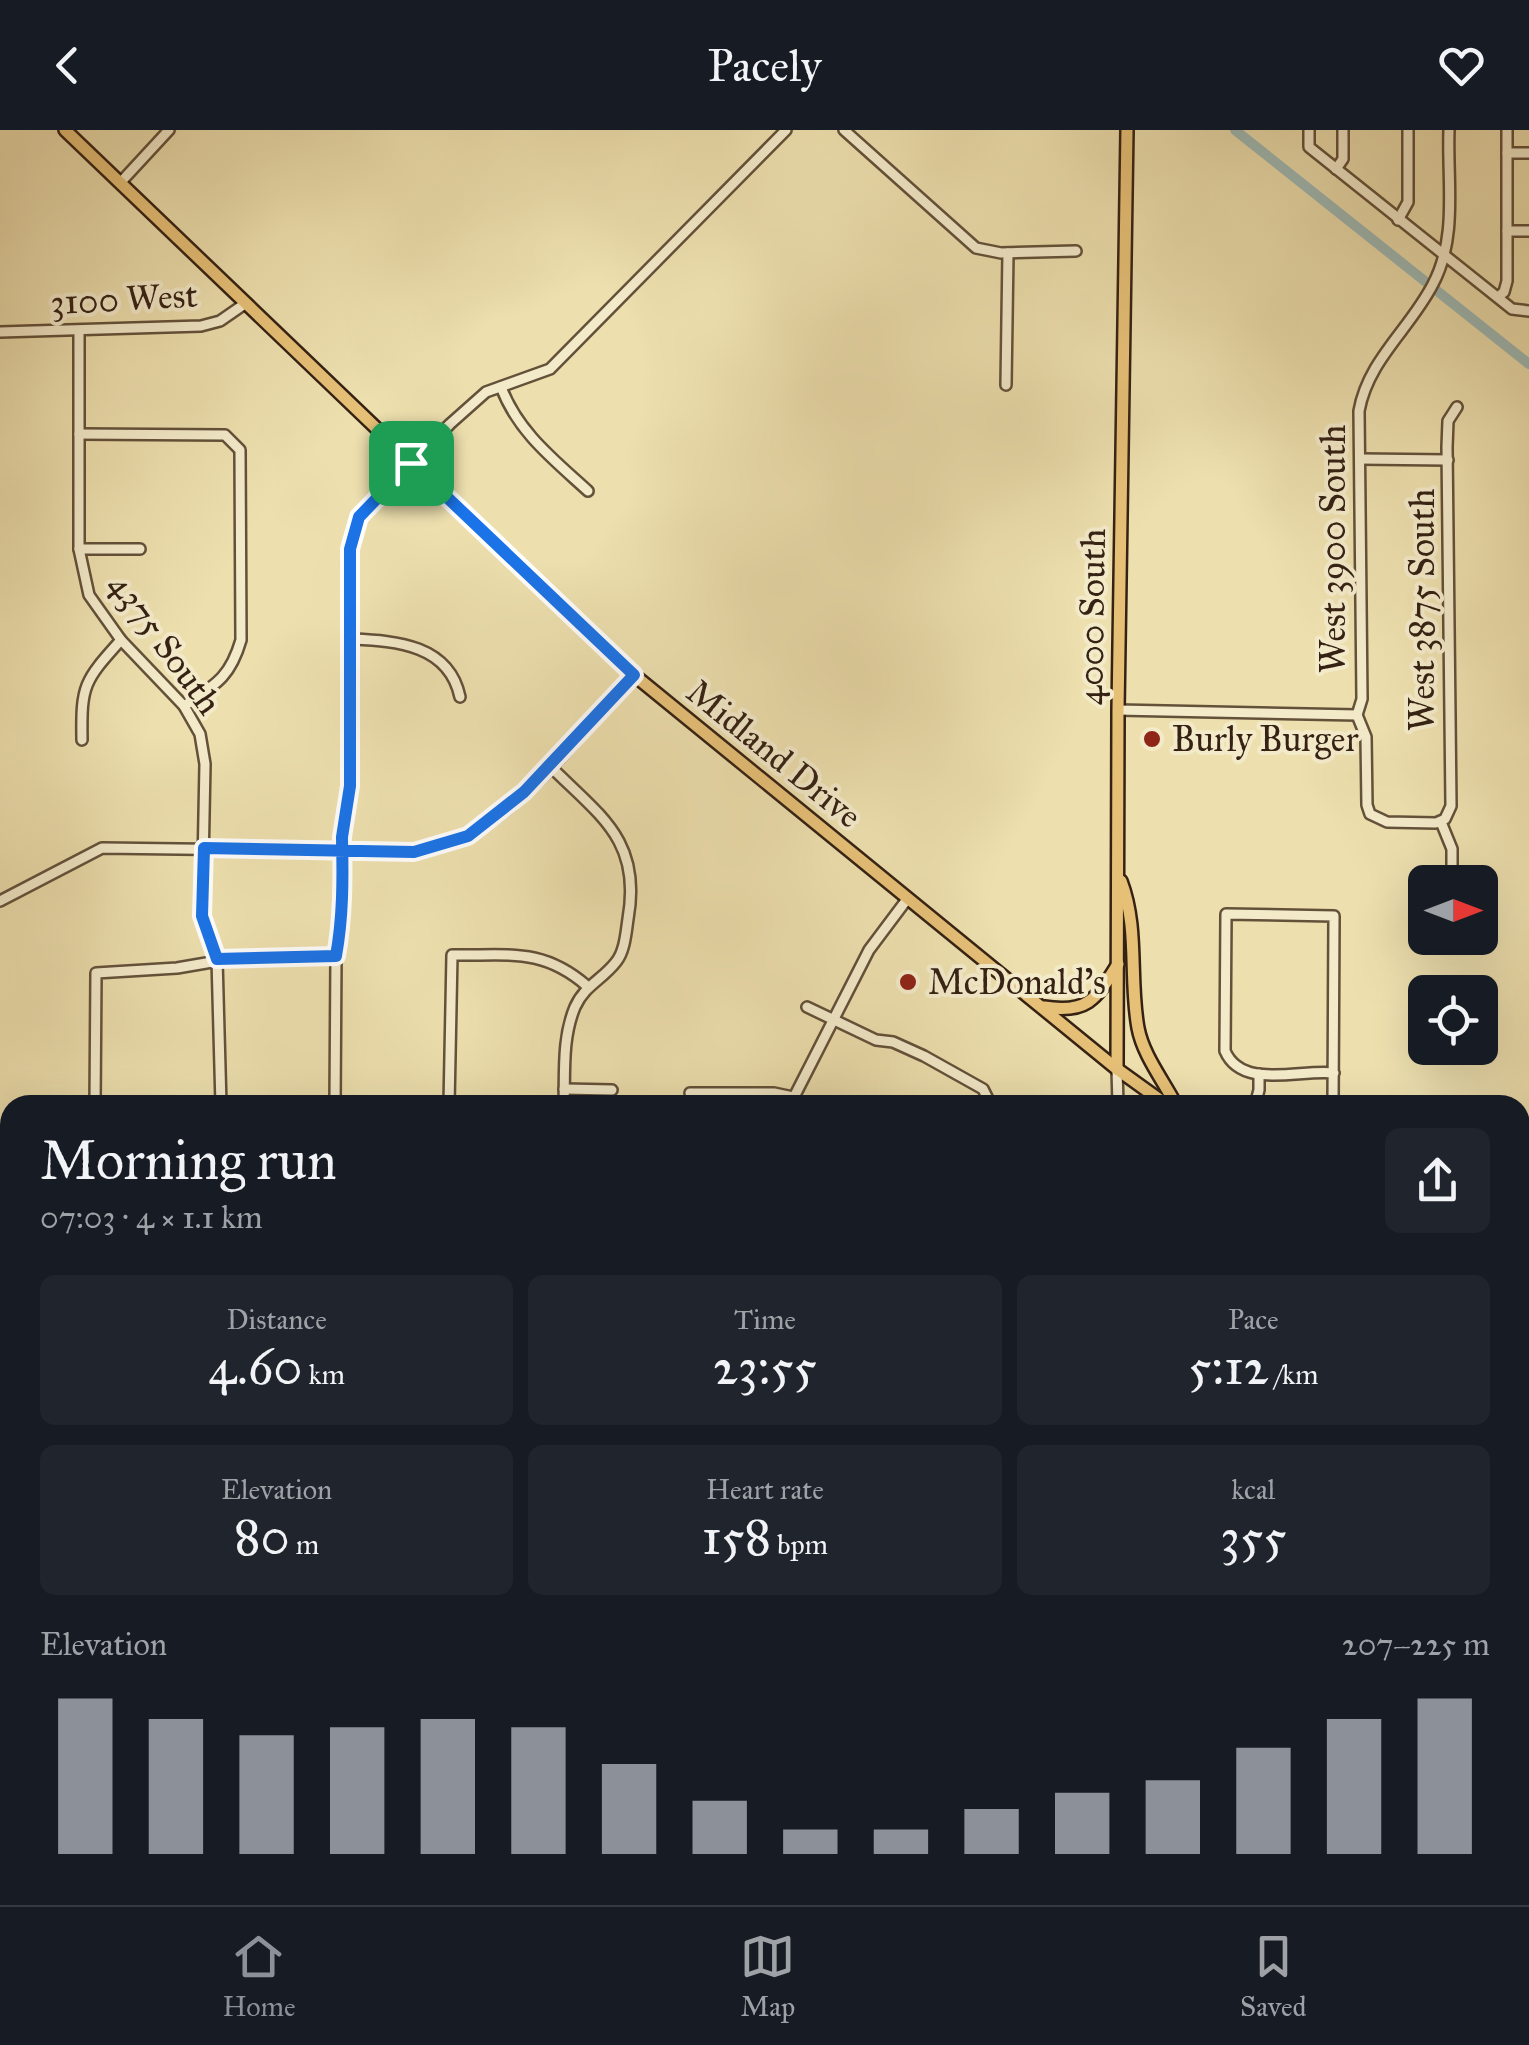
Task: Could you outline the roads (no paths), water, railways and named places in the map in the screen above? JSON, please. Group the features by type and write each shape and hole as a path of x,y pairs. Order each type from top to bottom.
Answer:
{"main road":[{"name":"Midland Drive","path":"65,130 634,675 1153,1095"},
{"name":"4000 South","path":"1117,1069 1127,130"},
{"path":"1118,874 1130,904 1140,1036 1171,1095"},
{"path":"1041,1006 1062,1010 1086,1007 1118,964"}],"street":[{"path":"120,182 169,130"},
{"path":"335,1095 342,822 350,786 350,549 359,517 486,392 550,369 786,130"},
{"path":"844,130 976,248 1008,253 1076,251"},
{"path":"1309,130 1309,147 1443,261 1516,310 1529,311"},
{"path":"1336,169 1343,159 1343,130"},
{"path":"1398,220 1408,202 1408,130"},
{"path":"1443,261 1449,232 1449,130"},
{"path":"1498,296 1507,282 1506,130"},
{"path":"1507,153 1529,153"},
{"path":"1507,231 1529,231"},
{"path":"1006,384 1008,253"},
{"name":"West 3900 South","path":"1443,261 1423,300 1364,387 1359,411 1362,699 1357,715 1366,737 1370,814 1387,822 1444,819"},
{"name":"3100 West","path":"0,332 202,326 220,320 246,303"},
{"name":"4375 South","path":"79,332 79,550 88,595 122,640 184,706 200,734 205,764 202,916 217,959 221,1095"},
{"path":"501,387 511,414 526,433 588,491"},
{"name":"West 3875 South","path":"1452,865 1444,819 1451,806 1448,421 1457,407"},
{"path":"79,434 225,435 240,450 241,640 234,664 216,684 184,706"},
{"path":"1360,459 1448,460"},
{"path":"79,550 140,550"},
{"path":"353,639 398,640 416,647 446,667 457,681 460,698"},
{"path":"82,740 86,684 122,640"},
{"path":"0,901 102,848 414,852 468,836 494,818 550,766 634,675"},
{"path":"1118,710 1357,715"},
{"path":"550,766 621,840 630,864 632,889 626,934 616,962 587,986 568,1028 564,1095"},
{"path":"795,1095 869,950 908,898"},
{"path":"1333,1095 1334,1073 1334,916 1226,914 1225,1051 1232,1064 1239,1070 1259,1074 1334,1073"},
{"path":"449,1095 452,955 551,960 587,986"},
{"path":"95,1095 96,974 176,968 217,959 336,956"},
{"path":"616,962 624,972"},
{"path":"807,1007 876,1040 893,1042 924,1056 983,1089 986,1095"},
{"name":"4000 South","path":"1117,1069 1118,1095"},
{"path":"1257,1095 1259,1074"},
{"path":"564,1089 612,1090"},
{"path":"690,1093 778,1095"}],"waterway":[{"path":"1235,130 1529,364"}],"place":[{"name":"Burly Burger","path":"1152,739"},
{"name":"McDonald's","path":"908,982"}]}
